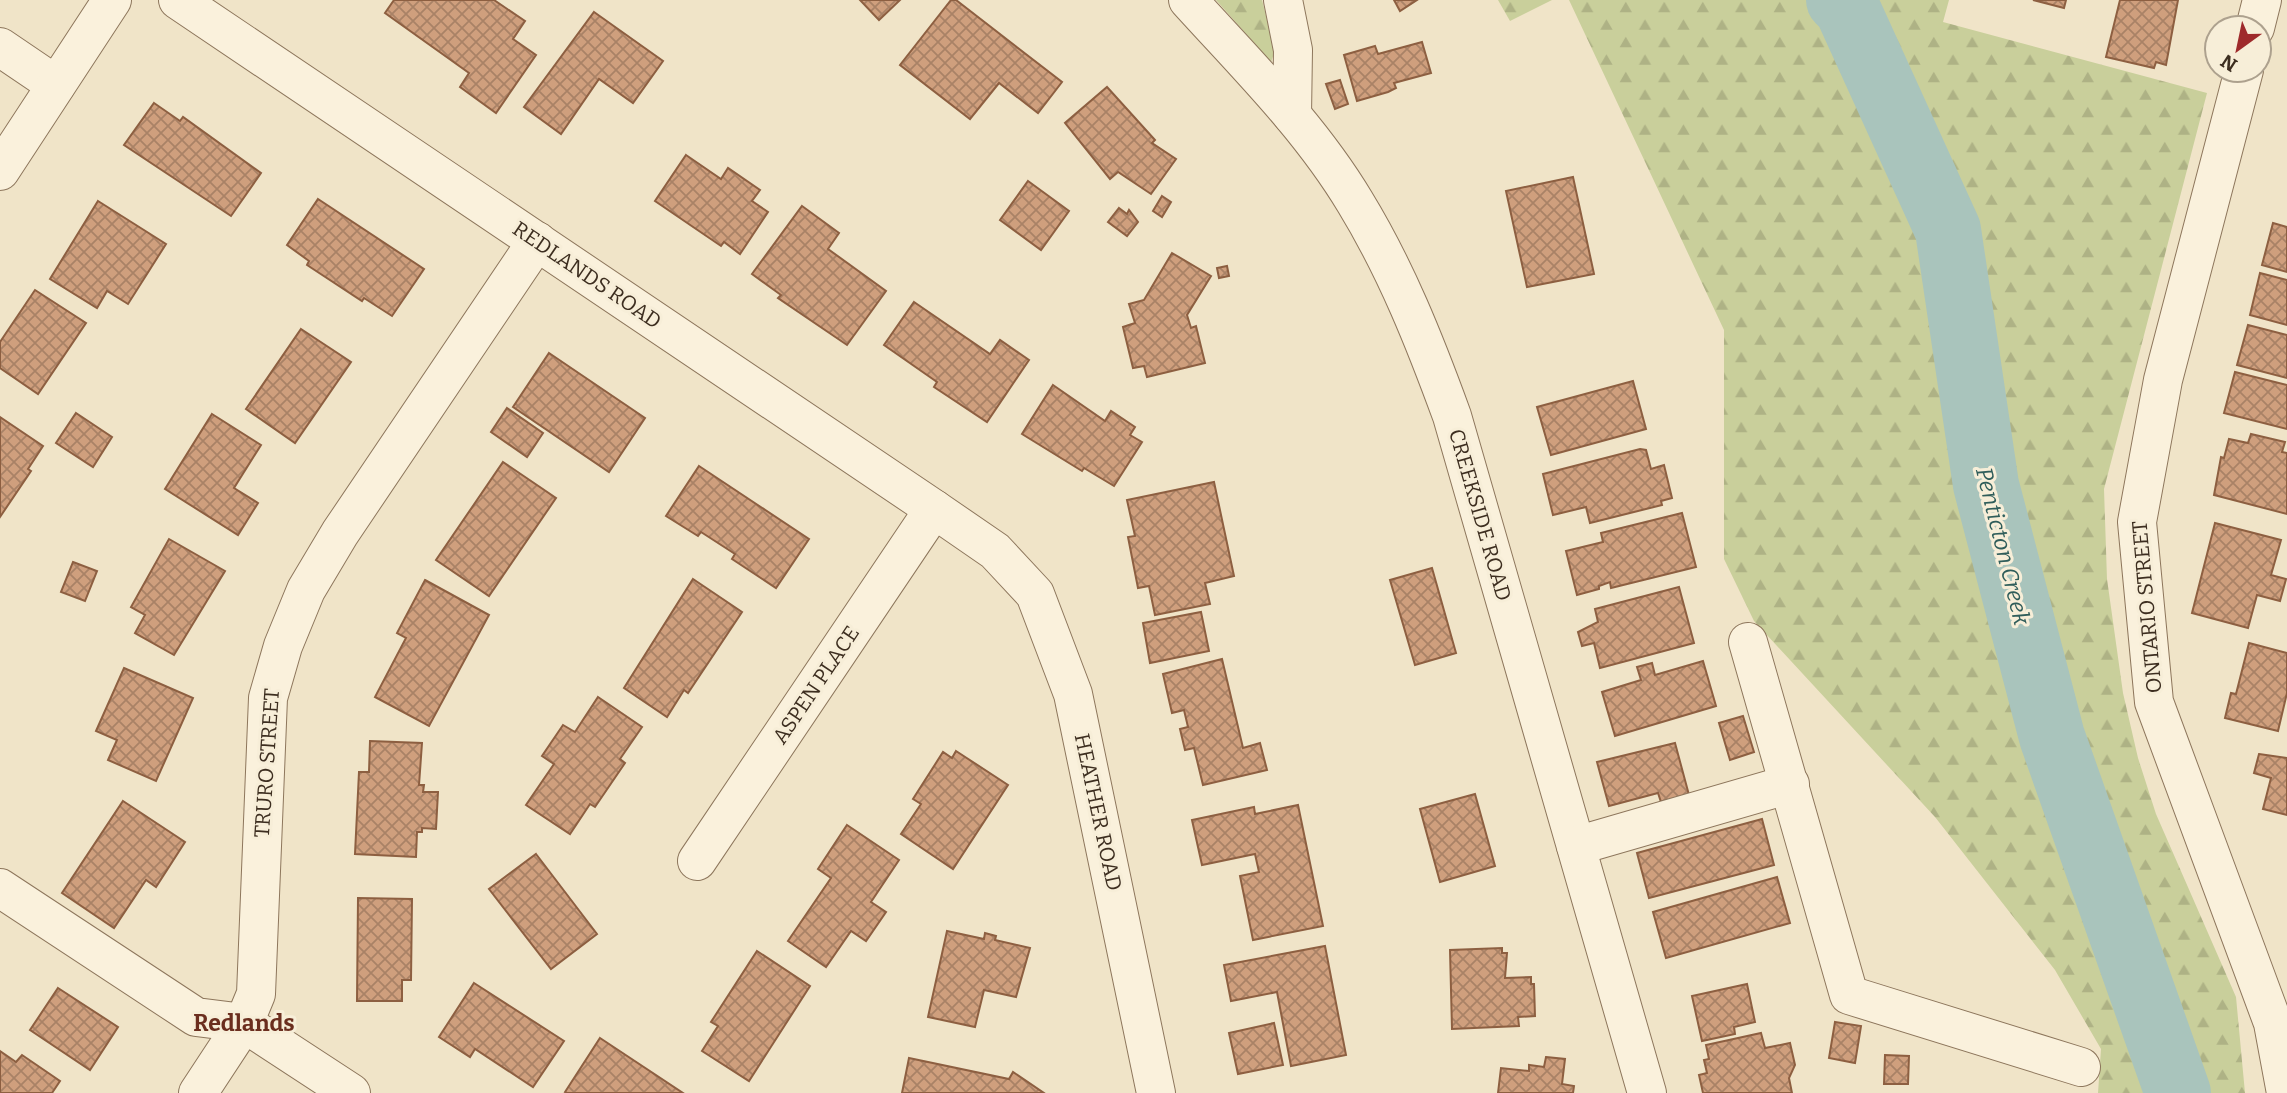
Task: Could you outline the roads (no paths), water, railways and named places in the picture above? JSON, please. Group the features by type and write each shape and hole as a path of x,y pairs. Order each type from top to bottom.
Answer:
{"street":[{"path":"0,172 112,0"},
{"name":"REDLANDS ROAD","path":"178,0 995,551"},
{"name":"CREEKSIDE ROAD","path":"1188,0 1292,115 1355,200 1388,259 1426,345 1452,416 1647,1093"},
{"path":"1283,0 1293,50 1292,115"},
{"path":"0,47 56,85"},
{"name":"ONTARIO STREET","path":"2240,84 2163,380 2137,522 2154,702 2273,1023 2286,1093"},
{"name":"TRURO STREET","path":"198,1093 244,1023 256,994 268,698 283,646 306,590 340,533 537,241"},
{"name":"ASPEN PLACE","path":"697,861 934,509"},
{"name":"HEATHER ROAD","path":"995,551 1035,594 1073,694 1156,1093"},
{"path":"1748,642 1849,995 2081,1067"},
{"path":"1576,846 1790,784"},
{"path":"0,888 196,1017 244,1023 351,1093"}],"waterway":[{"name":"Penticton Creek","path":"1839,0 1847,8 1948,230 1986,485 2052,737 2178,1093"}],"district":[{"name":"Redlands","path":"244,1023"}]}
